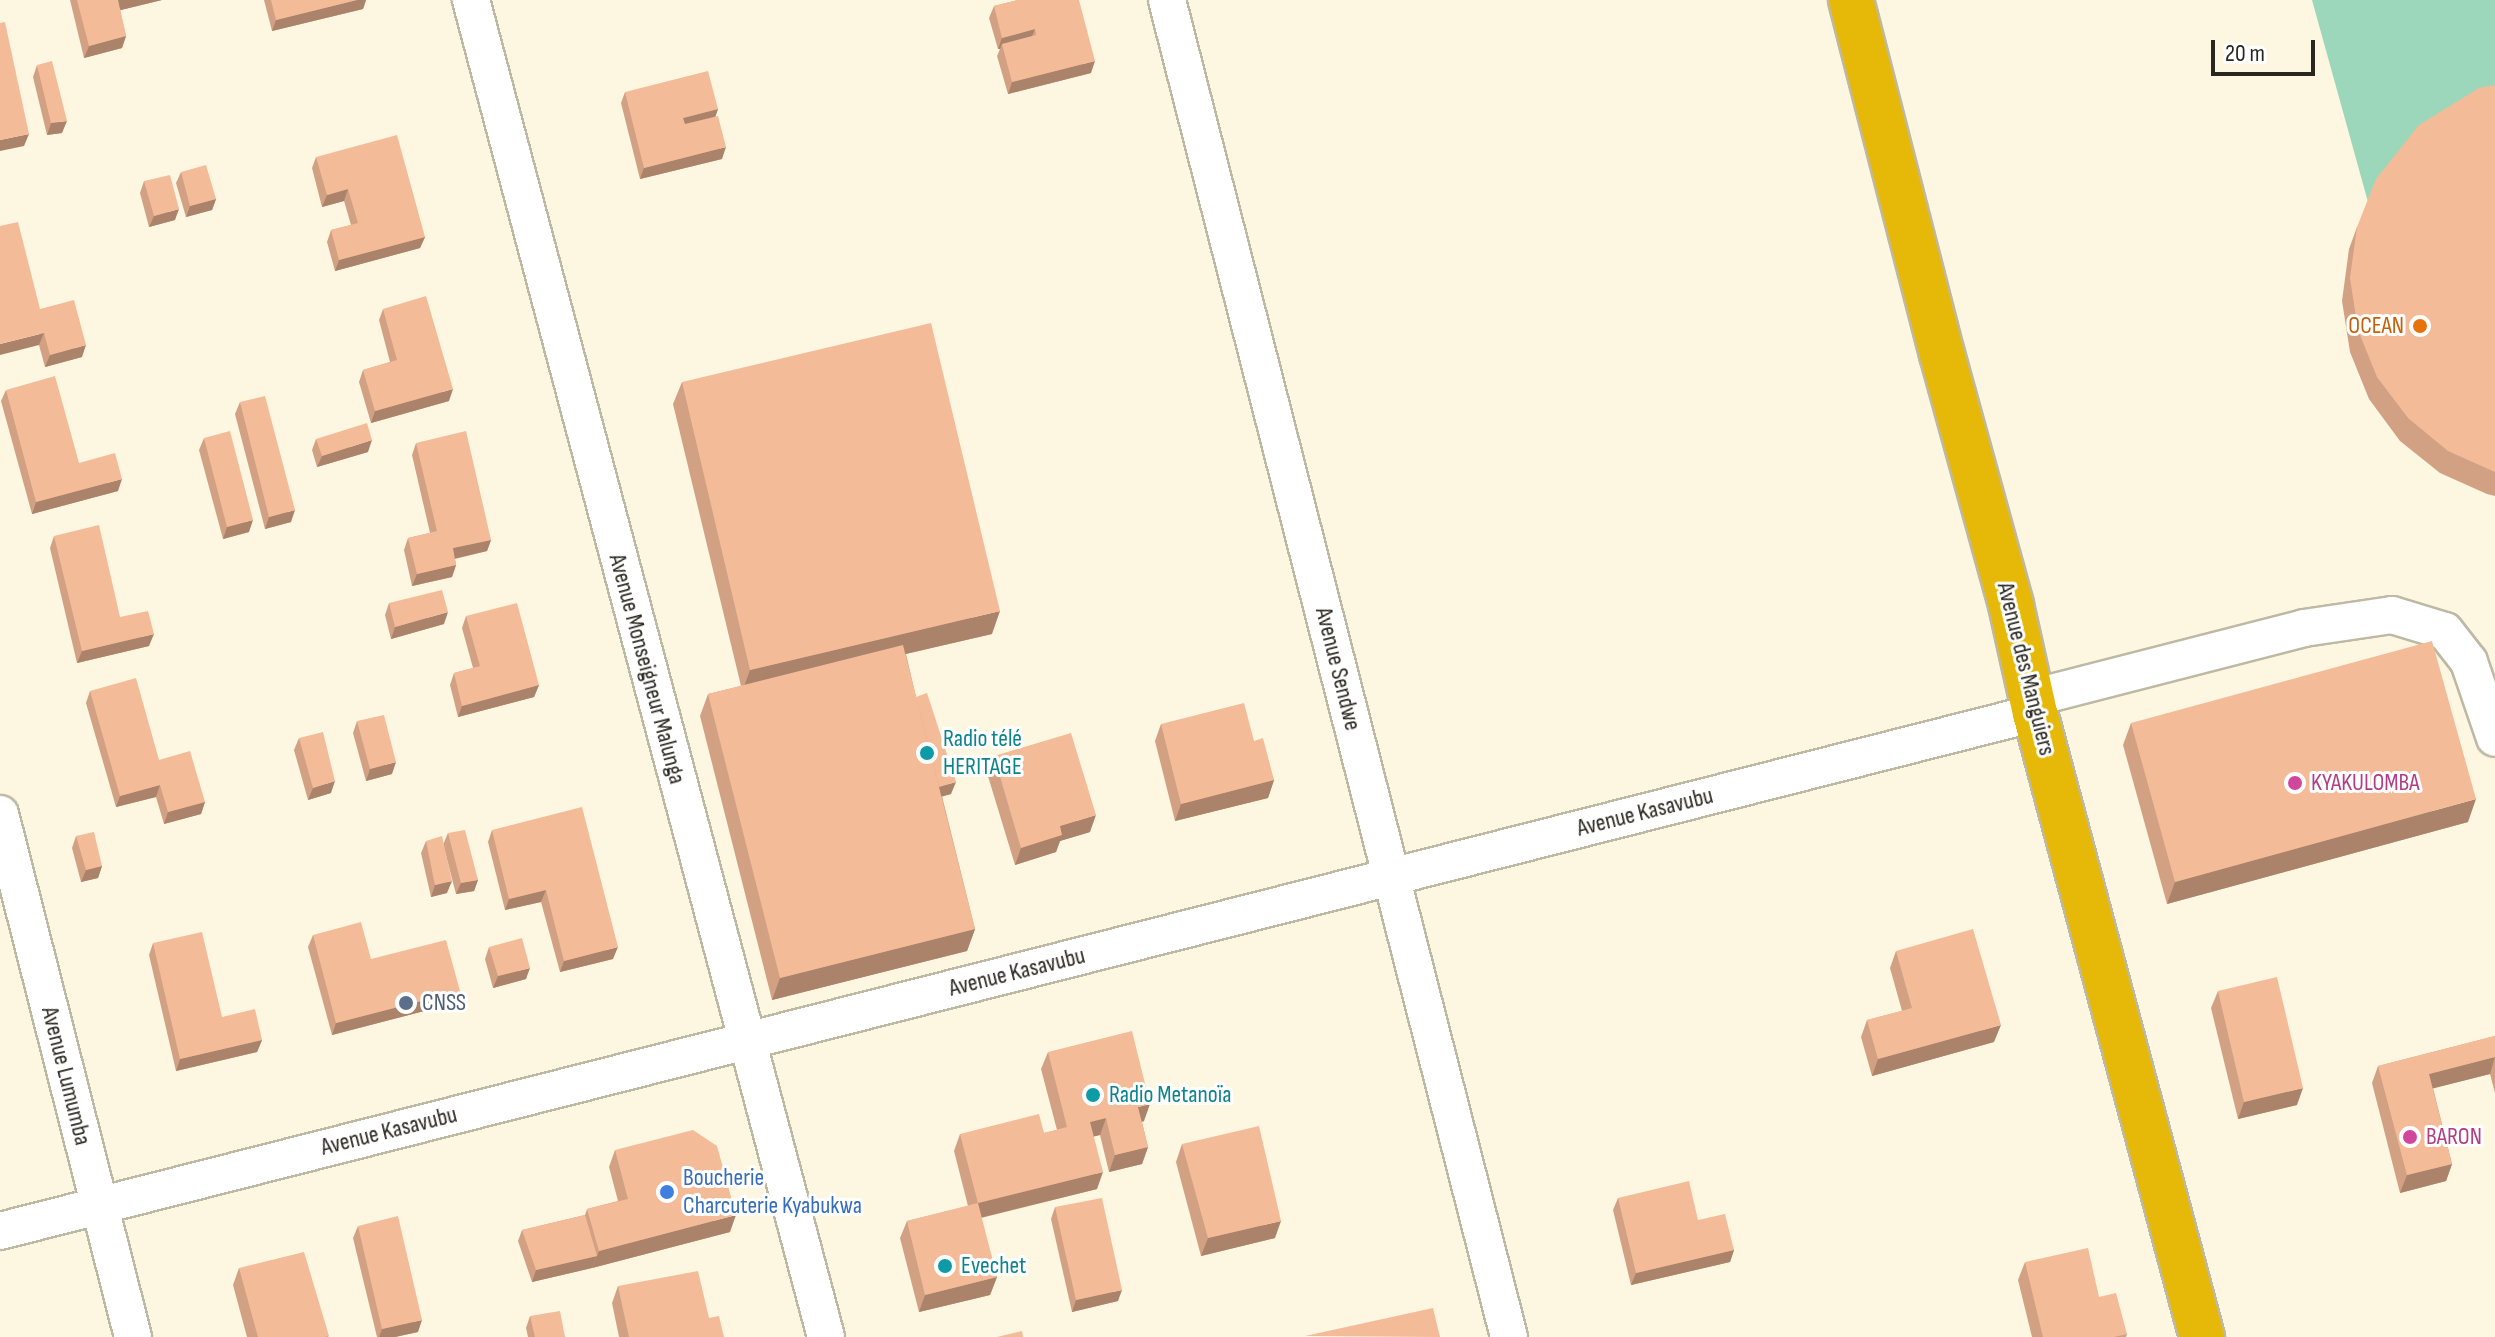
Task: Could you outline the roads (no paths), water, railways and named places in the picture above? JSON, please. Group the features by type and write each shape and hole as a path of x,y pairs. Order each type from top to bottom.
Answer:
{"highway":[{"name":"Avenue des Manguiers","path":"1851,0 1942,354 2011,605 2033,706 2202,1337"}],"street":[{"name":"Avenue Monseigneur Malunga","path":"471,0 826,1337"},
{"name":"Avenue Sendwe","path":"1167,0 1509,1337"},
{"name":"Avenue Kasavubu","path":"0,1231 1391,877 2033,706 2304,628 2392,615 2445,631 2469,662 2495,738"},
{"name":"Avenue Lumumba","path":"0,814 133,1337"}],"place":[{"name":"OCEAN","path":"2420,326"},
{"name":"Radio télé HERITAGE","path":"927,753"},
{"name":"KYAKULOMBA","path":"2295,783"},
{"name":"CNSS","path":"406,1003"},
{"name":"Radio Metanoïa","path":"1093,1095"},
{"name":"BARON","path":"2410,1137"},
{"name":"Boucherie Charcuterie Kyabukwa","path":"667,1192"},
{"name":"Evechet","path":"945,1266"}]}
